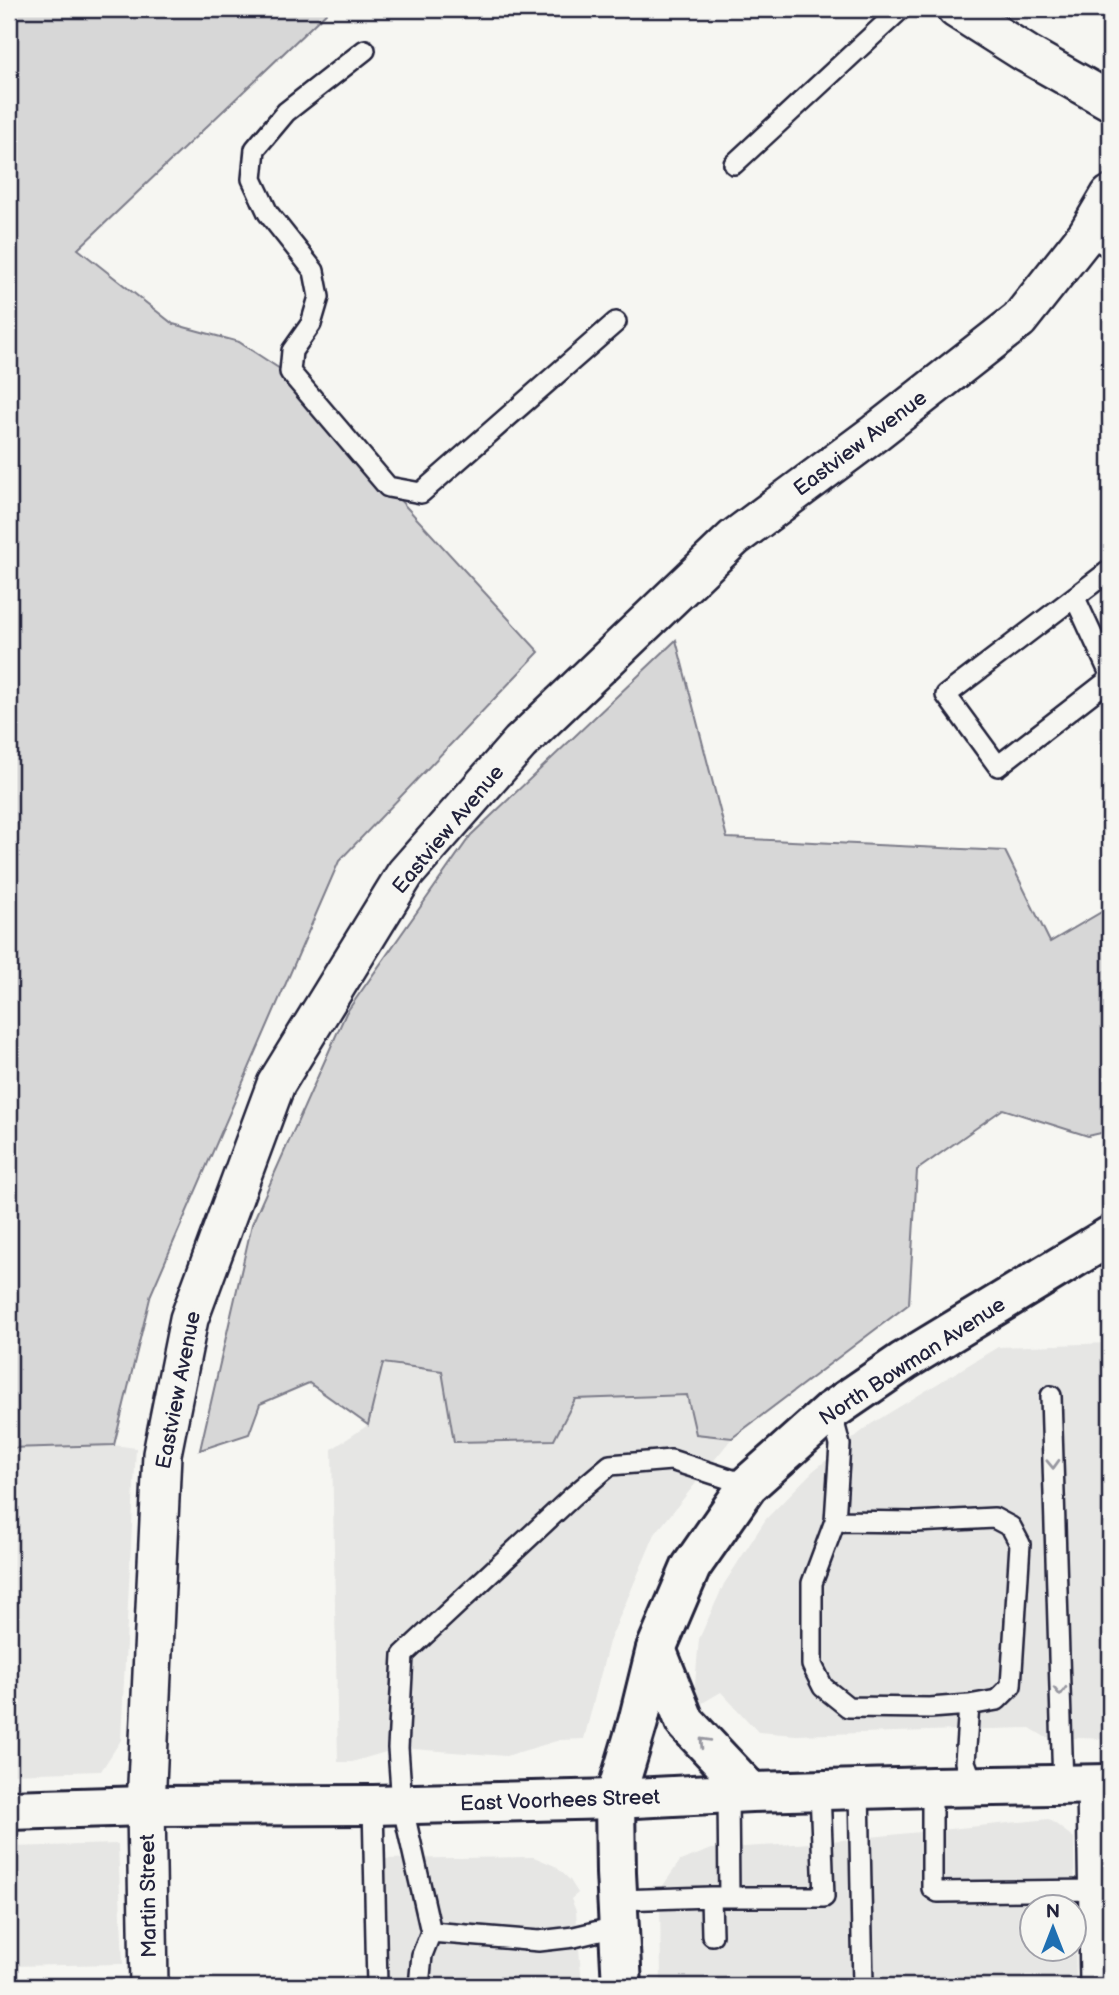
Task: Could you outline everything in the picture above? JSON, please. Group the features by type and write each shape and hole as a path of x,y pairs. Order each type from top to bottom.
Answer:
{"main road":[{"name":"North Bowman Avenue","path":"622,1986 615,1799 656,1649 691,1567 748,1485 831,1411 904,1361 1110,1236"},
{"path":"656,1649 685,1722 739,1793"},
{"name":"East Voorhees Street","path":"9,1810 146,1806 388,1805 821,1790 1090,1785"}],"street":[{"path":"956,9 1027,54 1110,101"},
{"name":"Eastview Avenue","path":"146,1806 162,1454 190,1319 276,1084 405,874 520,743 734,538 875,433 1019,320 1099,241 1110,195"},
{"path":"1090,1785 1098,1890 1099,1986"},
{"name":"Martin Street","path":"146,1806 149,1986"}],"lane":[{"path":"733,164 901,9"},
{"path":"365,50 286,112 255,149 252,180 268,213 314,271 319,296 311,324 292,351 290,372 388,487 421,493 616,322"},
{"path":"1075,598 1110,677 998,766 946,695 1110,570"},
{"path":"1051,1396 1090,1785"},
{"path":"831,1411 840,1445 835,1521 812,1583 812,1665 823,1687 848,1706 930,1707 997,1700 1011,1686 1020,1544 1011,1527 995,1518 916,1522 835,1521"},
{"path":"377,1986 388,1805 398,1748 403,1655 572,1497 610,1465 671,1460 748,1485"},
{"path":"969,1705 965,1762 974,1786"},
{"path":"932,1787 932,1888 938,1892 1098,1890"},
{"path":"432,1932 539,1941 574,1937 619,1913 720,1897 824,1897 821,1790"},
{"path":"859,1790 863,1986"},
{"path":"712,1935 739,1793"},
{"path":"388,1805 432,1932 422,1955 419,1986"}],"shaded area":[{"path":"9,9 330,9 78,249 173,324 239,342 280,369 539,652 339,861 151,1294 114,1445 9,1448"},
{"path":"676,640 727,838 1005,851 1050,942 1110,907 1110,1131 1088,1136 1003,1109 917,1170 909,1304 732,1438 696,1434 687,1395 575,1399 554,1440 454,1442 442,1371 383,1363 368,1425 309,1383 260,1404 249,1434 200,1450 252,1224 346,1013 471,835"},
{"path":"1110,1343 1110,1739 1045,1737 1030,1728 796,1735 758,1732 721,1692 699,1705 694,1695 699,1639 724,1584 766,1519 813,1471 871,1424 998,1347"},
{"path":"382,1363 442,1371 575,1399 688,1395 697,1434 732,1438 655,1534 609,1642 584,1739 560,1740 506,1756 399,1748 352,1762 338,1762 332,1449 368,1425"},
{"path":"114,1445 136,1448 121,1740 101,1771 9,1774 9,1448"},
{"path":"1049,1819 1074,1838 1075,1894 1018,1894 1018,1964 1076,1964 1076,1986 661,1986 660,1890 680,1861 712,1849 811,1843"},
{"path":"118,1844 123,1964 9,1966 9,1847"},
{"path":"534,1857 555,1866 570,1880 578,1893 571,1899 576,1911 582,1986 377,1986 374,1859"}]}
